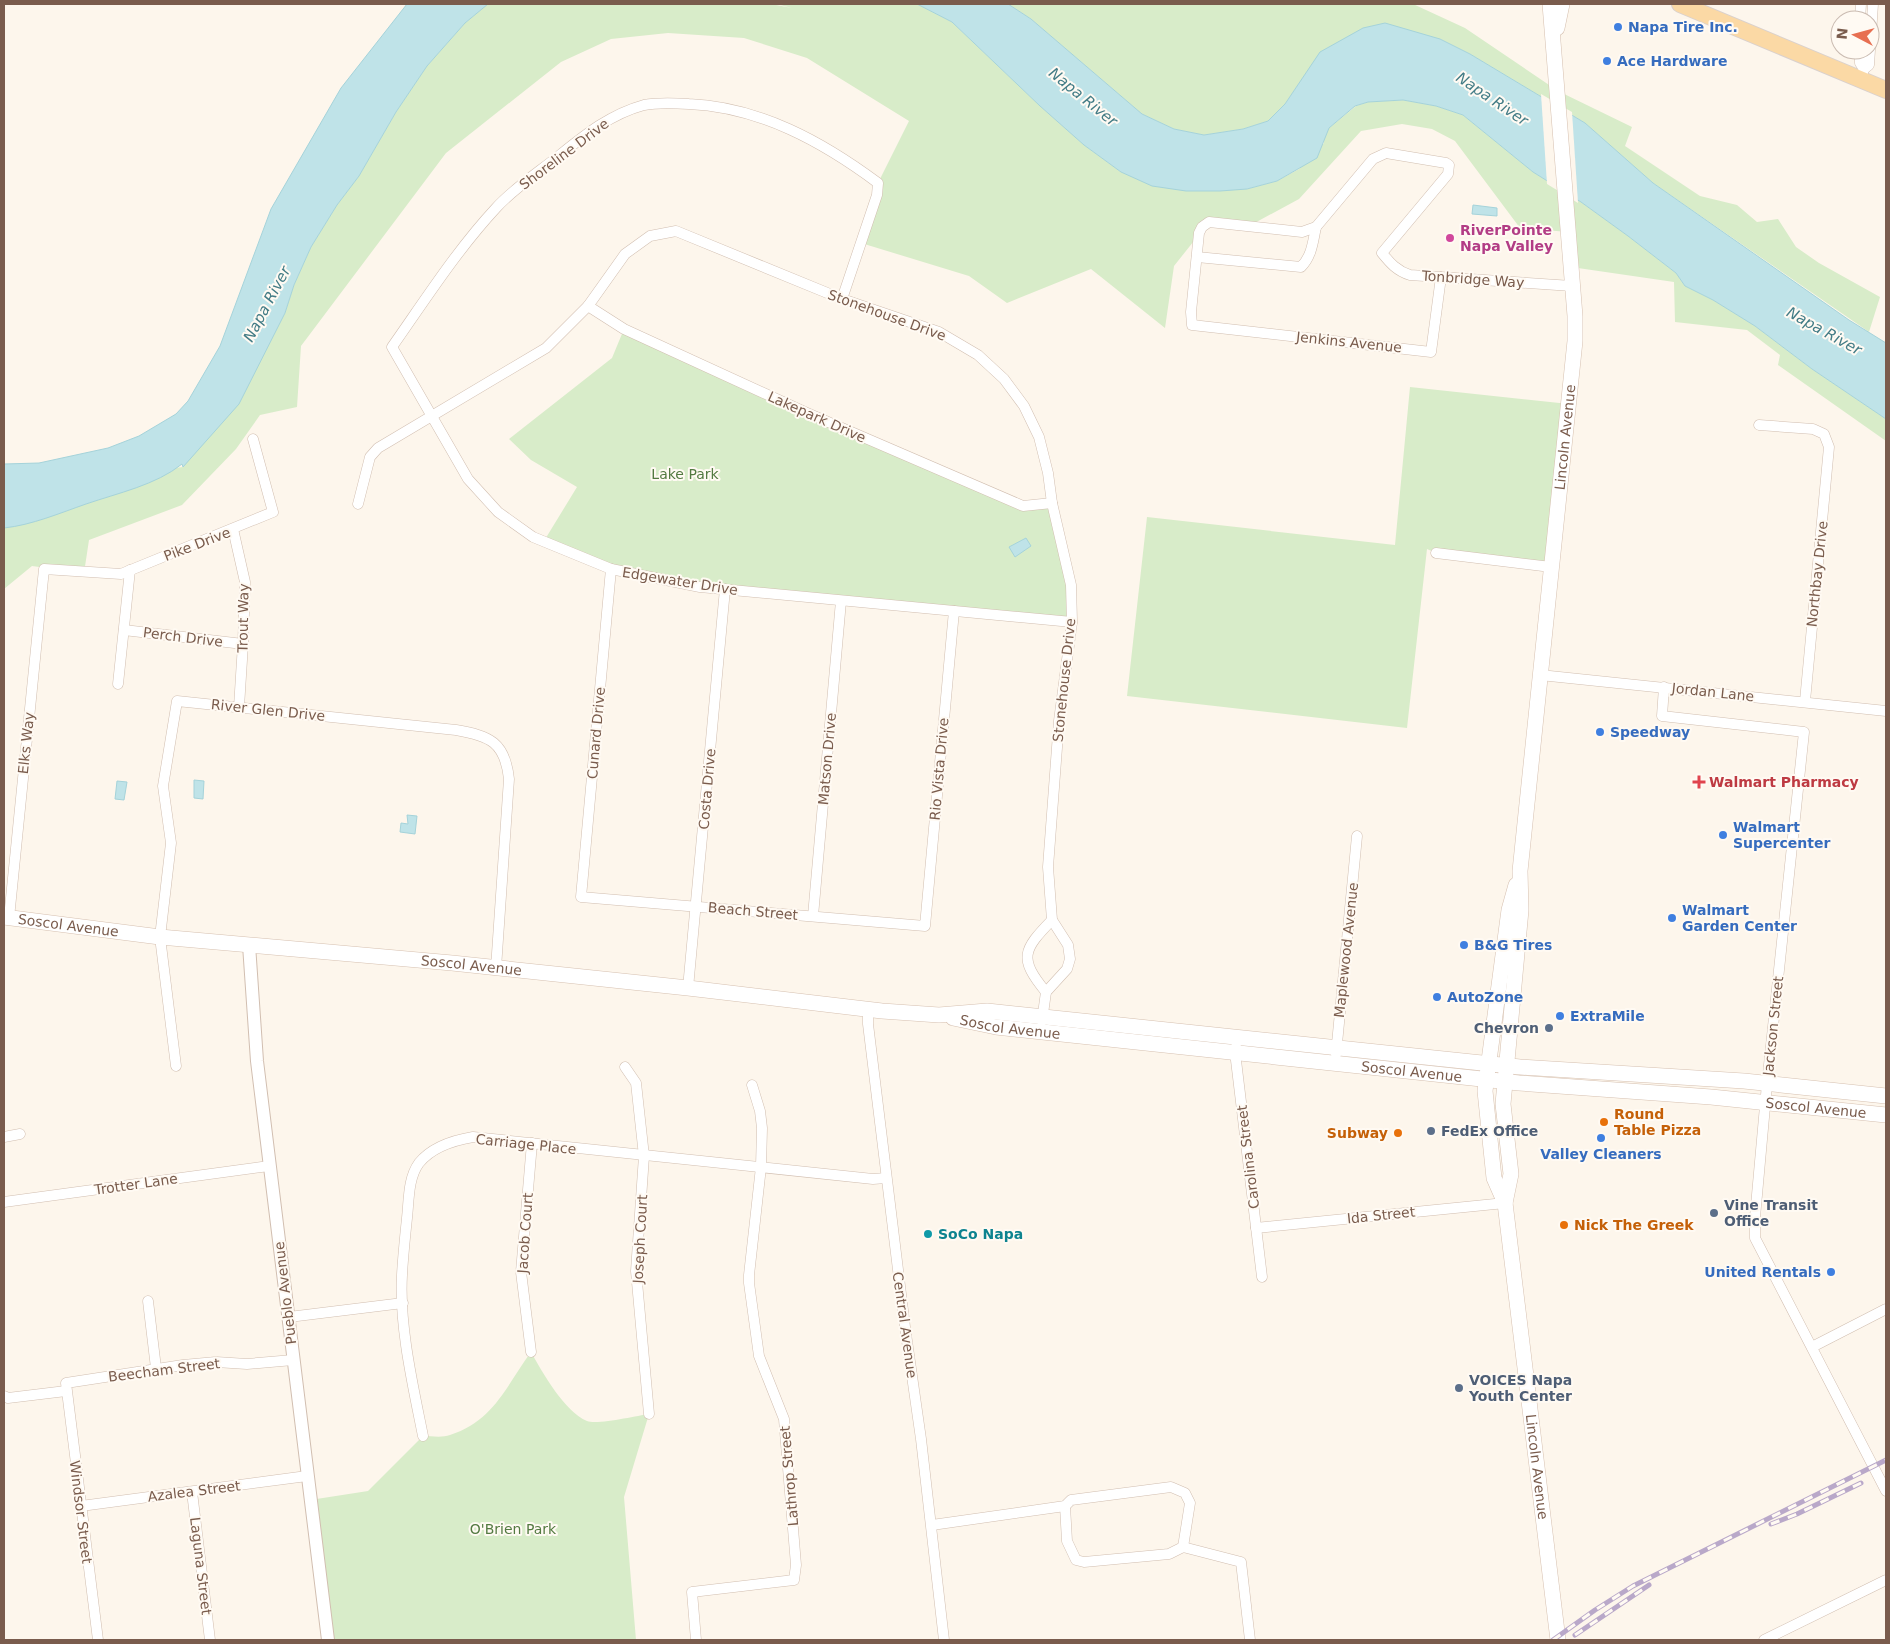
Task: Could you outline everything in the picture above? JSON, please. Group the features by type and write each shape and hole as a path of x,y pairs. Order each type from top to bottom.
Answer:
{"main road":[{"name":"Lincoln Avenue","path":"1550,4 1575,316 1574,366 1520,871 1521,910 1506,1065 1504,1118 1510,1174 1505,1203 1558,1640"},
{"path":"1554,50 1562,4"},
{"path":"1680,4 1863,74 1886,90"},
{"name":"Lincoln Avenue","path":"1505,1203 1494,1178 1485,1091 1509,910 1520,871"},
{"name":"Soscol Avenue","path":"6,918 160,937 688,988 868,1010 939,1015 987,1011 1041,1024 1336,1056 1505,1082 1765,1102 1886,1115"},
{"name":"Soscol Avenue","path":"1336,1056 1488,1063 1767,1084 1886,1096"}],"street":[{"path":"1863,74 1869,65 1873,4"},
{"path":"1860,60 1863,74"},
{"name":"Shoreline Drive","path":"392,347 475,231 497,206 591,130 628,110 666,102 698,104 729,109 764,118 796,132 853,164 878,183 877,195 842,299"},
{"name":"Tonbridge Way","path":"1316,227 1373,159 1379,155 1386,153 1446,163 1449,165 1448,174 1382,253 1401,272 1410,275 1572,286"},
{"path":"1209,222 1302,232 1316,227 1307,261 1302,266 1197,257 1199,233 1202,227 1209,222"},
{"name":"Stonehouse Drive","path":"358,504 370,457 378,448 546,348 588,306 625,254 650,236 676,231 842,299 939,332 978,355 1004,379 1024,406 1039,437 1071,585 1072,622 1060,721 1048,867 1052,920 1068,945 1070,959 1067,969 1046,992"},
{"name":"Jenkins Avenue","path":"1197,257 1191,312 1192,325 1431,352 1442,277"},
{"name":"Lakepark Drive","path":"588,306 624,329 805,412 1023,506 1052,503"},
{"name":"Edgewater Drive","path":"392,347 468,479 498,512 533,537 612,570 700,587 1072,622"},
{"name":"Northbay Drive","path":"1759,425 1813,429 1824,434 1830,447 1805,701"},
{"name":"Pike Drive","path":"44,569 112,575 120,574 233,530 273,512 253,439"},
{"name":"Trout Way","path":"233,530 245,582 239,707"},
{"path":"1436,553 1551,567"},
{"name":"Elks Way","path":"6,918 44,569"},
{"path":"118,684 130,570"},
{"name":"Cunard Drive","path":"582,897 612,570"},
{"name":"Costa Drive","path":"688,988 725,589"},
{"name":"Matson Drive","path":"813,916 840,601"},
{"name":"Rio Vista Drive","path":"925,926 954,611"},
{"name":"Perch Drive","path":"124,630 243,644"},
{"name":"Jordan Lane","path":"1540,675 1805,701 1886,711"},
{"name":"Jackson Street","path":"1664,687 1662,716 1804,732 1765,1102 1755,1217 1755,1238 1886,1491"},
{"name":"River Glen Drive","path":"176,1066 160,937 171,843 163,786 177,701 456,730 479,734 498,745 507,763 509,780 496,968"},
{"name":"Maplewood Avenue","path":"1336,1056 1357,836"},
{"name":"Beach Street","path":"582,897 925,926"},
{"path":"1041,1024 1046,992 1032,975 1027,951 1033,940 1052,920"},
{"name":"Pueblo Avenue","path":"249,945 257,1061 328,1640"},
{"name":"Central Avenue","path":"868,1010 886,1178 932,1525 944,1640"},
{"name":"Carolina Street","path":"1236,1045 1262,1277"},
{"name":"Joseph Court","path":"625,1067 636,1083 644,1156 636,1271 649,1414"},
{"path":"752,1084 760,1111 762,1128 760,1166"},
{"path":"4,1137 20,1134"},
{"name":"Carriage Place","path":"423,1436 409,1362 402,1276 413,1176 420,1163 429,1154 444,1145 473,1137 873,1179 886,1178"},
{"name":"Jacob Court","path":"531,1352 521,1272 532,1144"},
{"name":"Trotter Lane","path":"4,1202 269,1166"},
{"name":"Lathrop Street","path":"696,1640 692,1592 794,1580 796,1565 784,1418 759,1356 749,1283 760,1166"},
{"name":"Ida Street","path":"1256,1228 1505,1203"},
{"path":"148,1301 156,1368"},
{"path":"288,1317 403,1303"},
{"path":"1812,1346 1886,1310"},
{"name":"Beecham Street","path":"4,1396 8,1398 156,1368 216,1362 247,1364 293,1360"},
{"name":"Windsor Street","path":"66,1387 98,1640"},
{"name":"Azalea Street","path":"81,1506 307,1476"},
{"path":"932,1525 1065,1506 1071,1500 1171,1487 1185,1493 1190,1504 1183,1547"},
{"name":"Laguna Street","path":"192,1492 210,1640"},
{"path":"1065,1506 1068,1541 1076,1560 1084,1562 1166,1554 1183,1547 1241,1562 1250,1640"},
{"path":"1764,1640 1886,1580"}],"green space":[{"path":"488,4 771,4 792,8 776,4 917,4 952,22 1040,106 1084,145 1121,172 1247,189 1277,181 1299,169 1324,143 1324,137 1329,128 1356,106 1368,102 1403,100 1436,106 1463,115 1533,172 1581,202 1628,236 1676,273 1685,286 1713,300 1755,326 1812,369 1886,419 1886,441 1778,365 1780,355 1747,330 1675,322 1674,282 1571,267 1568,232 1520,228 1455,141 1432,129 1402,124 1361,131 1299,199 1249,226 1209,222 1174,266 1165,328 1091,269 1007,303 969,276 861,243 878,183 909,121 807,58 744,38 668,33 611,39 561,62 446,153 301,346 297,407 260,415 236,449 182,505 89,540 84,573 32,566 4,589 4,528 42,519 135,487 154,470 183,467 285,313 294,285 311,247 337,205 359,176 396,112 427,66 465,23"},
{"path":"1008,4 1413,4 1465,28 1558,91 1632,127 1625,146 1700,196 1737,205 1757,222 1778,219 1796,247 1819,263 1880,297 1869,332 1653,183 1585,123 1470,54 1440,39 1300,82 1285,104 1268,121 1243,129 1204,135 1174,129 1142,114 1031,19"},
{"name":"Lake Park","path":"624,329 1023,506 1052,503 1071,585 1072,622 700,587 611,569 544,541 577,487 531,460 509,439 612,358"},
{"path":"1410,387 1569,404 1551,567 1436,553 1427,549 1407,728 1127,696 1147,517 1395,545"},
{"name":"O'Brien Park","path":"531,1352 563,1400 579,1416 587,1421 608,1421 649,1414 624,1497 636,1640 328,1640 310,1500 368,1491 423,1436 447,1436 465,1429 478,1421 498,1401"}],"water":[{"name":"Napa River","path":"407,4 488,4 465,23 427,66 396,112 359,176 337,205 311,247 294,285 285,313 239,404 183,467 182,464 161,478 136,488 56,515 4,528 4,464 39,463 108,448 139,436 176,414 188,401 220,346 271,209 341,88"},
{"name":"Napa River","path":"917,4 1008,4 1031,19 1142,114 1174,129 1204,135 1243,129 1268,121 1285,104 1320,52 1363,28 1385,23 1440,39 1470,54 1585,123 1653,183 1849,320 1886,343 1886,419 1812,369 1755,326 1713,300 1685,286 1676,273 1628,236 1581,202 1533,172 1463,115 1436,106 1403,100 1368,102 1355,106 1329,128 1317,158 1277,181 1247,189 1220,191 1186,191 1152,186 1121,172 1084,145 952,22"},
{"path":"1473,205 1497,208 1497,216 1472,214"},
{"path":"1026,538 1031,546 1015,557 1009,547"},
{"path":"194,780 204,781 203,799 194,798"},
{"path":"117,781 127,782 124,800 115,799"},
{"path":"407,815 417,816 415,834 400,832 401,823 408,824"}],"pier":[{"path":"1541,94 1572,112 1578,203 1547,184"}],"railway":[{"path":"1553,1640 1633,1586 1886,1460"},
{"path":"1771,1524 1797,1514 1861,1483"},
{"path":"1575,1635 1649,1585"}],"place":[{"name":"Napa Tire Inc.","path":"1618,27"},
{"name":"Ace Hardware","path":"1607,61"},
{"name":"RiverPointe Napa Valley","path":"1450,238"},
{"name":"Speedway","path":"1600,732"},
{"name":"Walmart Pharmacy","path":"1699,782"},
{"name":"Walmart Supercenter","path":"1723,835"},
{"name":"Walmart Garden Center","path":"1672,918"},
{"name":"B&G Tires","path":"1464,945"},
{"name":"AutoZone","path":"1437,997"},
{"name":"ExtraMile","path":"1560,1016"},
{"name":"Chevron","path":"1549,1028"},
{"name":"Round Table Pizza","path":"1604,1122"},
{"name":"FedEx Office","path":"1431,1131"},
{"name":"Subway","path":"1398,1133"},
{"name":"Valley Cleaners","path":"1601,1138"},
{"name":"Vine Transit Office","path":"1714,1213"},
{"name":"Nick The Greek","path":"1564,1225"},
{"name":"SoCo Napa","path":"928,1234"},
{"name":"United Rentals","path":"1831,1272"},
{"name":"VOICES Napa Youth Center","path":"1459,1388"}]}
